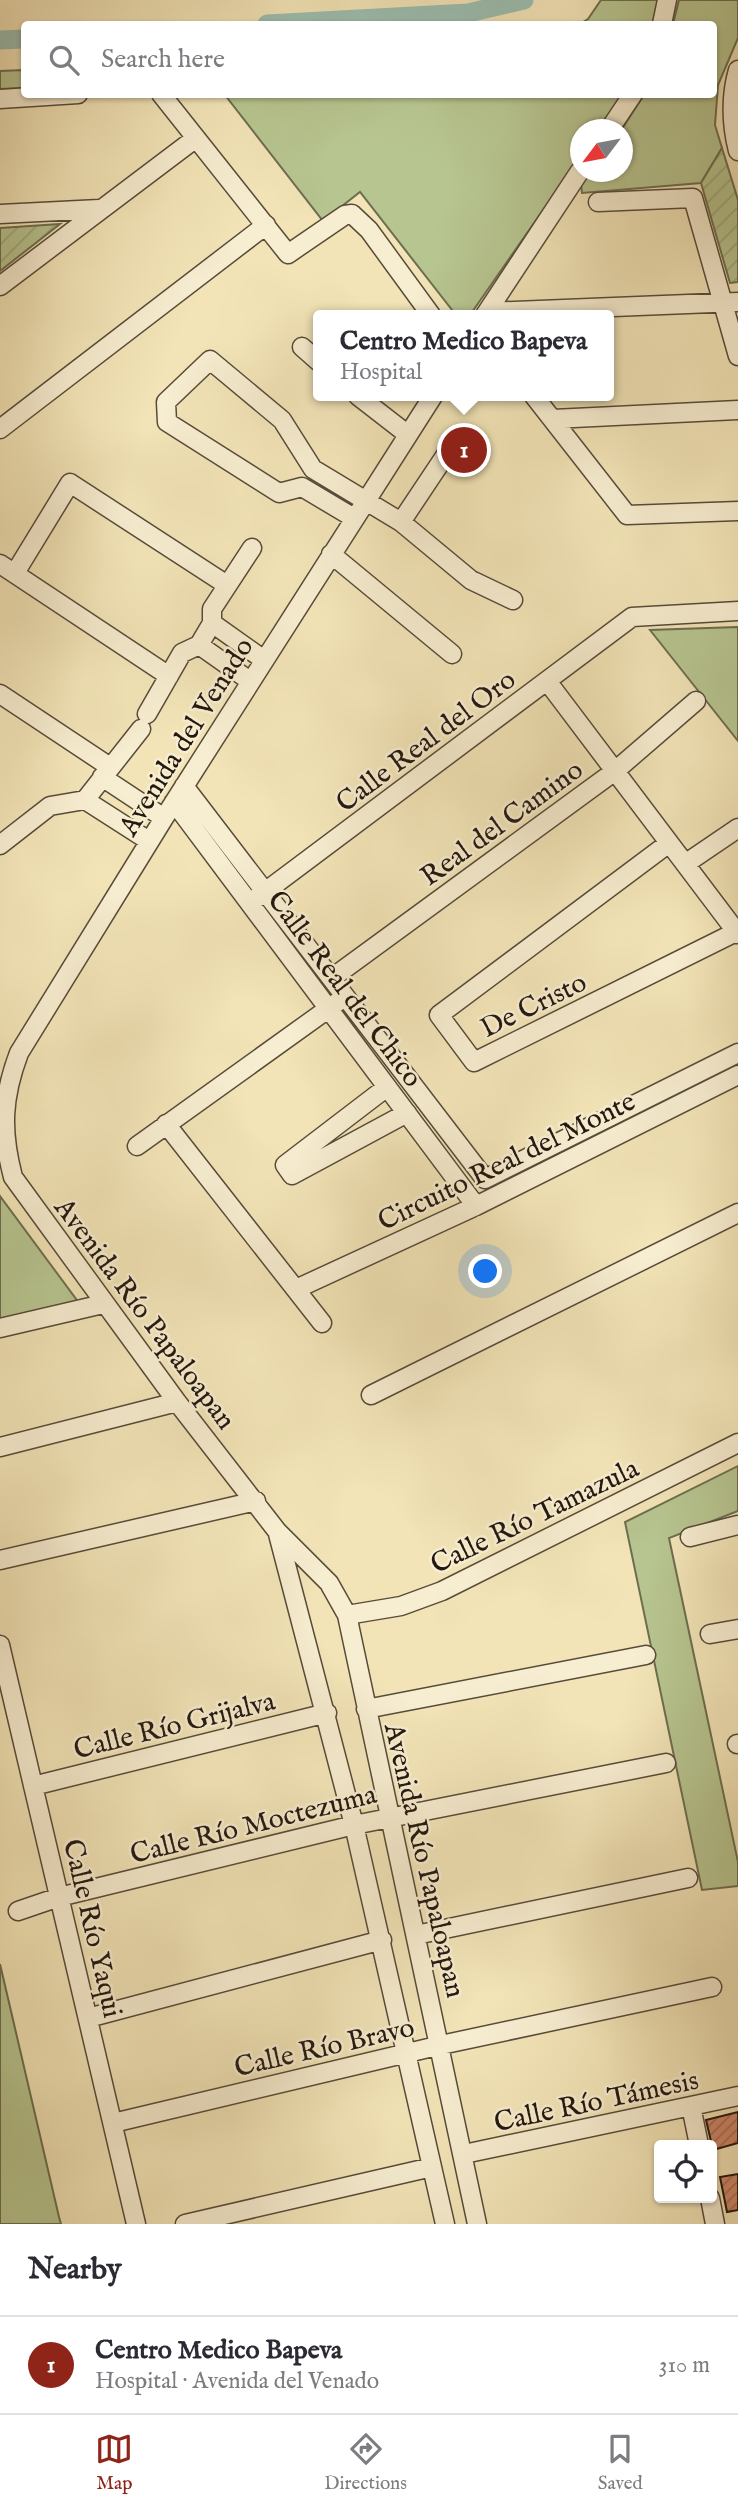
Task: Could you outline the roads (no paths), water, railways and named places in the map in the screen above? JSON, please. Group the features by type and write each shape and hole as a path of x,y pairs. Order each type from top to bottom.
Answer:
{"street":[{"path":"663,21 667,0"},
{"path":"738,70 732,127 738,151"},
{"path":"0,99 21,98"},
{"path":"164,98 288,254 345,215 352,214 369,230 427,310"},
{"path":"616,119 630,98"},
{"path":"0,286 195,138"},
{"path":"489,310 573,182"},
{"path":"597,202 693,198 730,302 738,356"},
{"path":"0,214 99,209"},
{"path":"0,429 266,225"},
{"path":"567,310 730,302"},
{"path":"302,348 313,357"},
{"path":"354,517 302,487 279,492 167,422 166,402 210,360 282,420 313,469 401,522 471,580 513,600"},
{"path":"364,401 407,434"},
{"name":"Avenida del Venado","path":"4,1114 7,1083 19,1053 149,841 430,401"},
{"path":"538,401 627,515 738,511"},
{"path":"553,419 738,410"},
{"path":"401,522 459,435"},
{"path":"302,487 313,469"},
{"path":"169,676 7,568 70,483 227,585"},
{"path":"85,800 144,721 182,653 199,645 212,623 212,609 252,548"},
{"path":"331,554 452,654"},
{"name":"Calle Real del Oro","path":"250,903 632,617 738,611"},
{"path":"212,623 264,660"},
{"path":"199,645 250,681"},
{"name":"De Cristo","path":"547,681 737,933 474,1062 439,1015 669,843"},
{"path":"2,699 106,772 164,818"},
{"name":"Real del Camino","path":"332,978 615,771 696,701"},
{"name":"Circuito Real del Monte","path":"184,786 485,1179 738,1053"},
{"path":"0,845 50,806 85,800 149,841"},
{"name":"Calle Real del Chico","path":"174,802 476,1206"},
{"path":"685,864 738,828"},
{"path":"137,1146 345,996"},
{"name":"Circuito Real del Monte","path":"296,1289 476,1206 738,1075"},
{"path":"387,1087 285,1165 292,1175 407,1113"},
{"name":"Avenida Río Papaloapan","path":"4,1114 6,1178 256,1501 276,1531 329,1583 347,1615 389,1817 441,2045 477,2224"},
{"path":"166,1124 322,1324"},
{"path":"371,1395 738,1213"},
{"path":"0,1328 103,1304"},
{"path":"0,1447 177,1402"},
{"name":"Calle Río Tamazula","path":"347,1615 401,1606 442,1591 738,1443"},
{"path":"0,1560 256,1501"},
{"path":"690,1537 738,1525"},
{"name":"Avenida Río Papaloapan","path":"276,1531 327,1713 382,1940 445,2224"},
{"path":"710,1634 738,1629"},
{"name":"Calle Río Yaqui","path":"0,1645 136,2224"},
{"path":"366,1709 646,1655"},
{"name":"Calle Río Grijalva","path":"33,1786 327,1713"},
{"name":"Calle Río Moctezuma","path":"18,1911 59,1897 389,1817 666,1763"},
{"path":"416,1935 688,1878"},
{"path":"88,2018 382,1940"},
{"name":"Calle Río Bravo","path":"113,2123 441,2045 712,1987"},
{"name":"Calle Río Támesis","path":"464,2154 738,2096"},
{"path":"691,2106 698,2140"},
{"path":"185,2224 432,2167"},
{"path":"710,2203 715,2224"}],"waterway":[{"path":"322,21 468,13 524,0"},
{"path":"0,40 21,39"}],"place":[{"name":"Centro Medico Bapeva","path":"464,450"}]}
